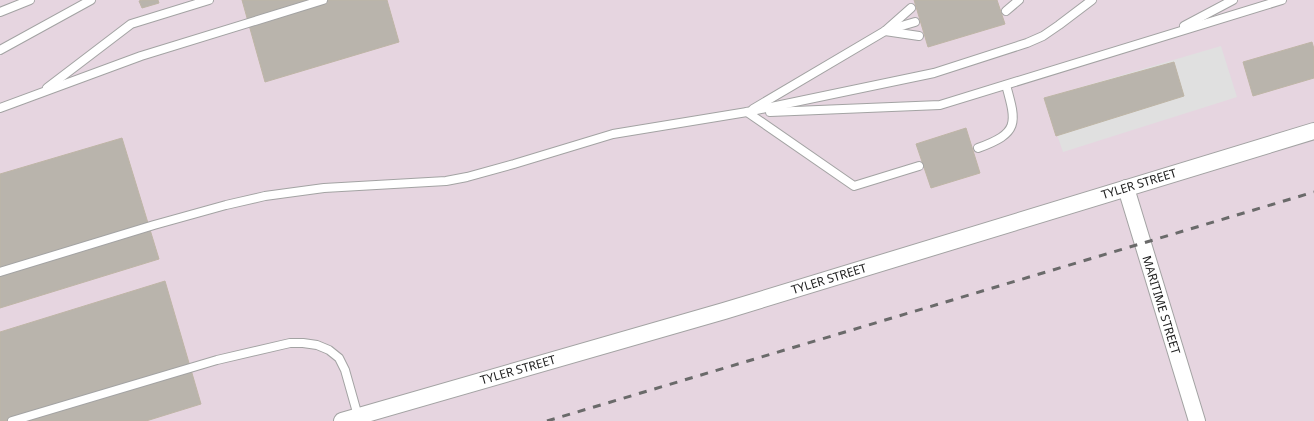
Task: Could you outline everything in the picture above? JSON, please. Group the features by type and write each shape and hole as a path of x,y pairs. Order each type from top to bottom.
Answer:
{"street":[{"name":"TYLER STREET","path":"342,421 358,419 724,311 1314,131"},
{"name":"MARITIME STREET","path":"1126,188 1197,421"}],"lane":[{"path":"0,12 30,0"},
{"path":"0,50 91,0"},
{"path":"39,93 131,24 209,0"},
{"path":"0,108 141,56 323,0"},
{"path":"1006,11 1019,0"},
{"path":"0,272 176,219 265,196 324,188 446,181 467,177 514,164 613,134 747,112 934,73 1011,49 1043,36 1092,0"},
{"path":"1167,35 1234,0"},
{"path":"747,112 940,105 1282,0"},
{"path":"747,112 885,31 911,8"},
{"path":"885,31 915,22"},
{"path":"885,31 919,36"},
{"path":"978,148 995,141 1009,131 1014,116 1006,85"},
{"path":"747,112 854,186 919,166"},
{"path":"12,421 217,360 290,343 317,345 330,350 339,358 345,370 358,419"}],"shaded area":[{"path":"0,0 1314,0 1314,421 0,421"},
{"path":"1221,46 1237,97 1063,152 1044,98"}],"building":[{"path":"158,0 159,3 142,8 139,1"},
{"path":"242,0 387,0 399,42 265,82"},
{"path":"914,0 997,0 1005,24 928,47"},
{"path":"1312,42 1314,49 1314,78 1253,96 1243,62"},
{"path":"1174,62 1184,96 1056,136 1044,98"},
{"path":"966,128 980,173 931,188 916,144"},
{"path":"122,138 159,259 0,308 0,174"},
{"path":"165,281 201,404 146,421 0,421 0,332"}],"railway":[{"path":"547,421 1314,192"}]}
